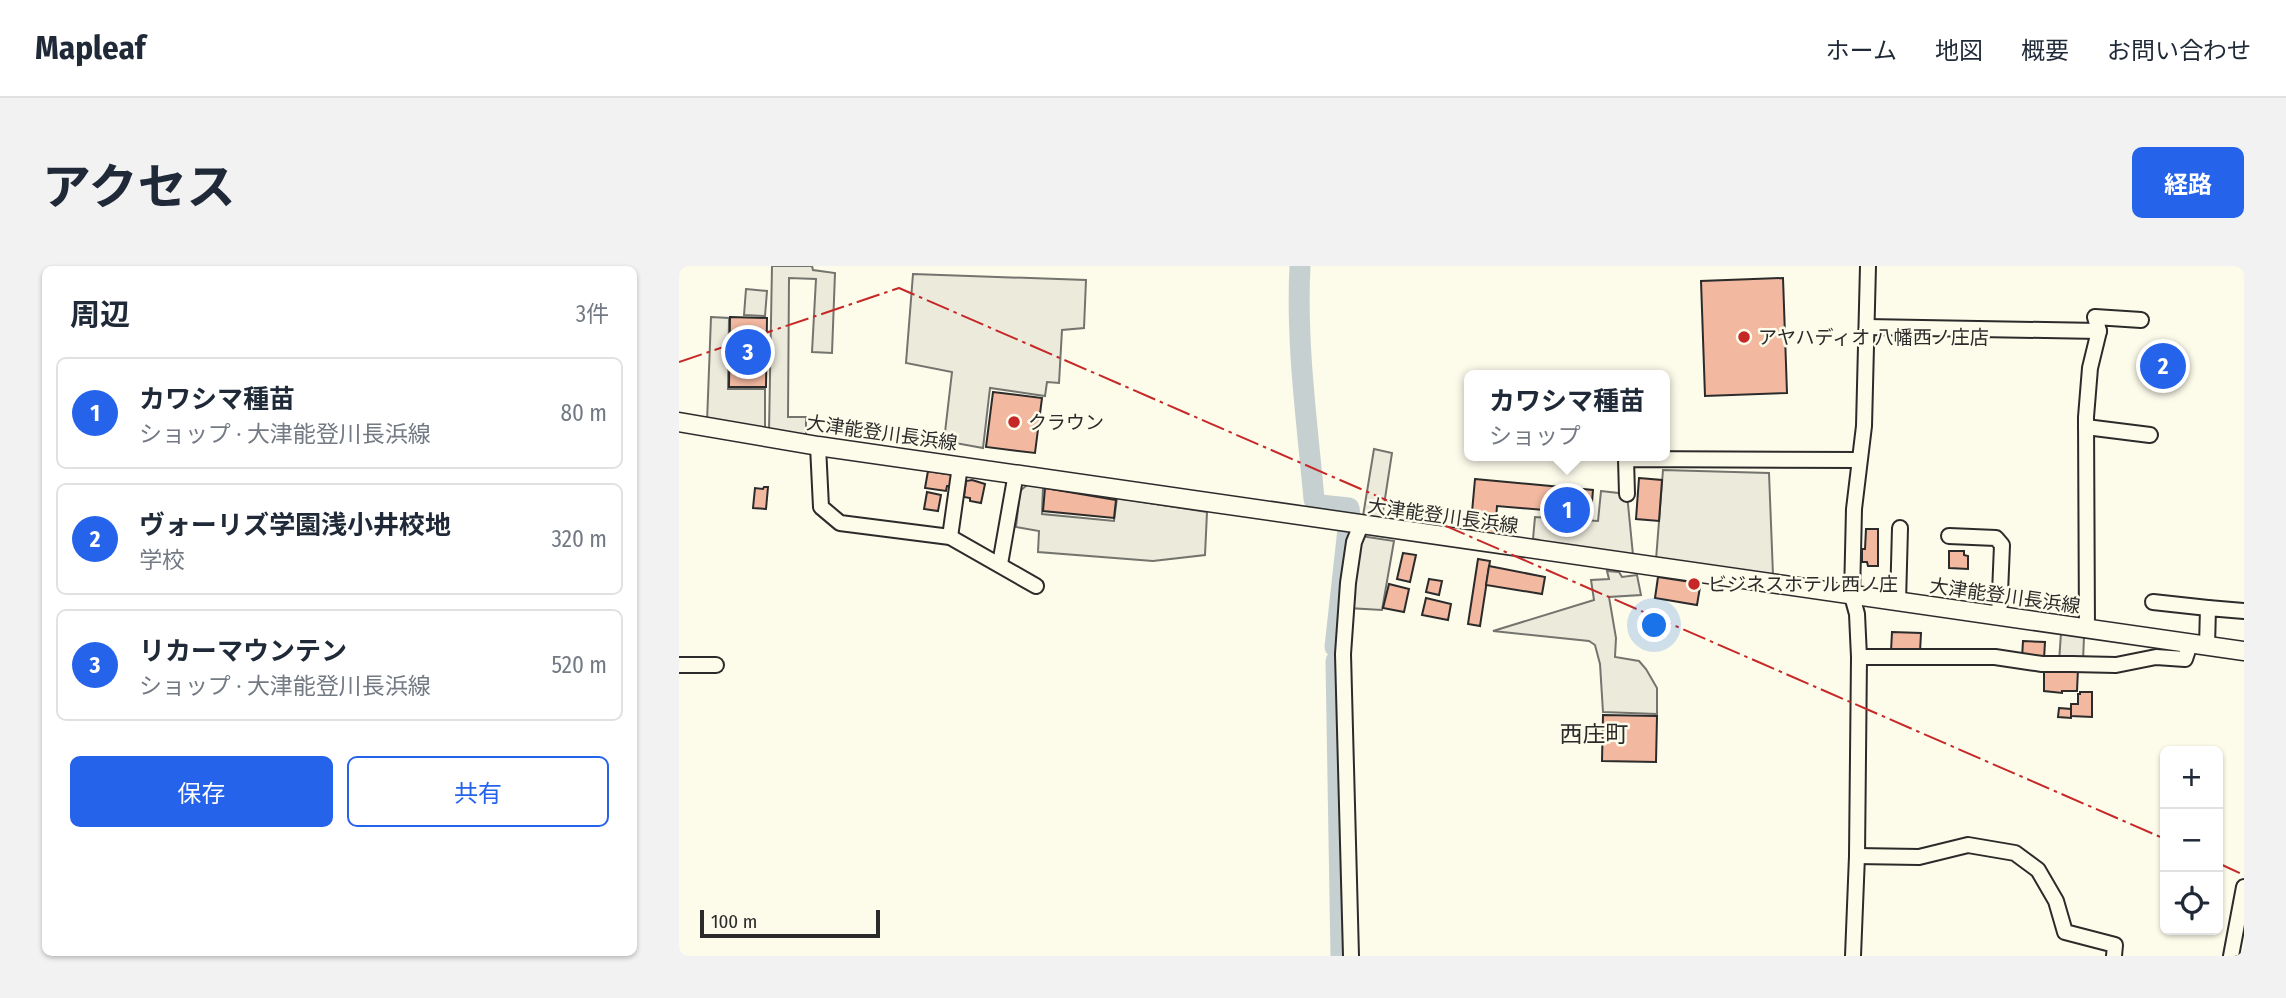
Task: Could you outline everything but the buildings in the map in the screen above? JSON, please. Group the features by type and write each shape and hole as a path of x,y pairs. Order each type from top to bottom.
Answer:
{"main road":[{"name":"大津能登川長浜線","path":"679,422 818,446 2244,651"}],"street":[{"path":"1853,956 1859,657 1857,614 1852,596 1854,509 1864,426 1868,266"},
{"path":"2087,630 2086,427 2089,368 2099,331 2095,317 2141,320"},
{"path":"1867,327 2099,331"},
{"path":"2086,427 2150,435"},
{"path":"818,446 821,507 840,523 950,537 1035,586"},
{"path":"1670,459 1859,460"},
{"path":"1626,461 1627,494"},
{"path":"950,537 960,466"},
{"path":"1000,564 1016,473"},
{"path":"1351,956 1343,654 1348,583 1354,542 1361,525"},
{"path":"1898,602 1900,528"},
{"path":"1948,536 1996,538 2002,545 1999,617"},
{"path":"2153,602 2244,611"},
{"path":"1859,657 1995,657 2042,664 2116,665 2156,657 2185,659 2198,645 2208,608"},
{"path":"679,666 716,665"},
{"path":"1857,856 1919,857 1968,845 2015,853 2038,870 2056,901 2065,932 2115,945 2114,956"},
{"path":"2231,956 2244,887"}],"shaded area":[{"path":"772,266 812,266 813,270 835,273 832,353 812,352 816,279 789,278 788,417 806,417 806,436 769,431"},
{"path":"913,274 1086,280 1084,328 1062,330 1059,383 1047,382 1045,396 990,388 983,448 944,441 952,372 906,363"},
{"path":"746,289 767,291 765,316 744,315"},
{"path":"711,317 729,318 728,389 765,389 765,429 707,422"},
{"path":"1374,449 1392,453 1382,518 1363,516"},
{"path":"1663,470 1769,473 1773,575 1656,560"},
{"path":"1027,485 1043,487 1042,514 1114,521 1117,498 1207,512 1205,555 1153,561 1038,552 1039,531 1016,527 1020,491"},
{"path":"1601,491 1627,494 1633,555 1540,543 1539,540 1533,539 1535,517 1598,521"},
{"path":"1361,536 1394,541 1382,610 1348,608"},
{"path":"1607,571 1619,572 1622,577 1637,575 1641,595 1609,597 1616,638 1615,657 1639,661 1646,669 1657,688 1657,714 1603,712 1600,664 1595,645 1589,641 1493,631 1594,600 1591,580 1609,579"},
{"path":"2061,633 2084,636 2083,662 2059,662"}],"waterway":[{"path":"1300,266 1301,353 1314,499 1320,505 1349,508 1350,516"},
{"path":"1335,647 1348,529"},
{"path":"1336,661 1341,956"}],"power":[{"path":"679,362 899,288 2160,837"},
{"path":"2223,865 2244,875"}],"place":[{"name":"アヤハディオ 八幡西ノ庄店","path":"1744,337"},
{"name":"リカーマウンテン","path":"748,352"},
{"name":"ヴォーリズ学園浅小井校地","path":"2163,366"},
{"name":"クラウン","path":"1014,422"},
{"name":"カワシマ種苗","path":"1567,510"},
{"name":"ビジネスホテル西ノ庄","path":"1694,584"}],"district":[{"name":"西庄町","path":"1594,734"}]}
